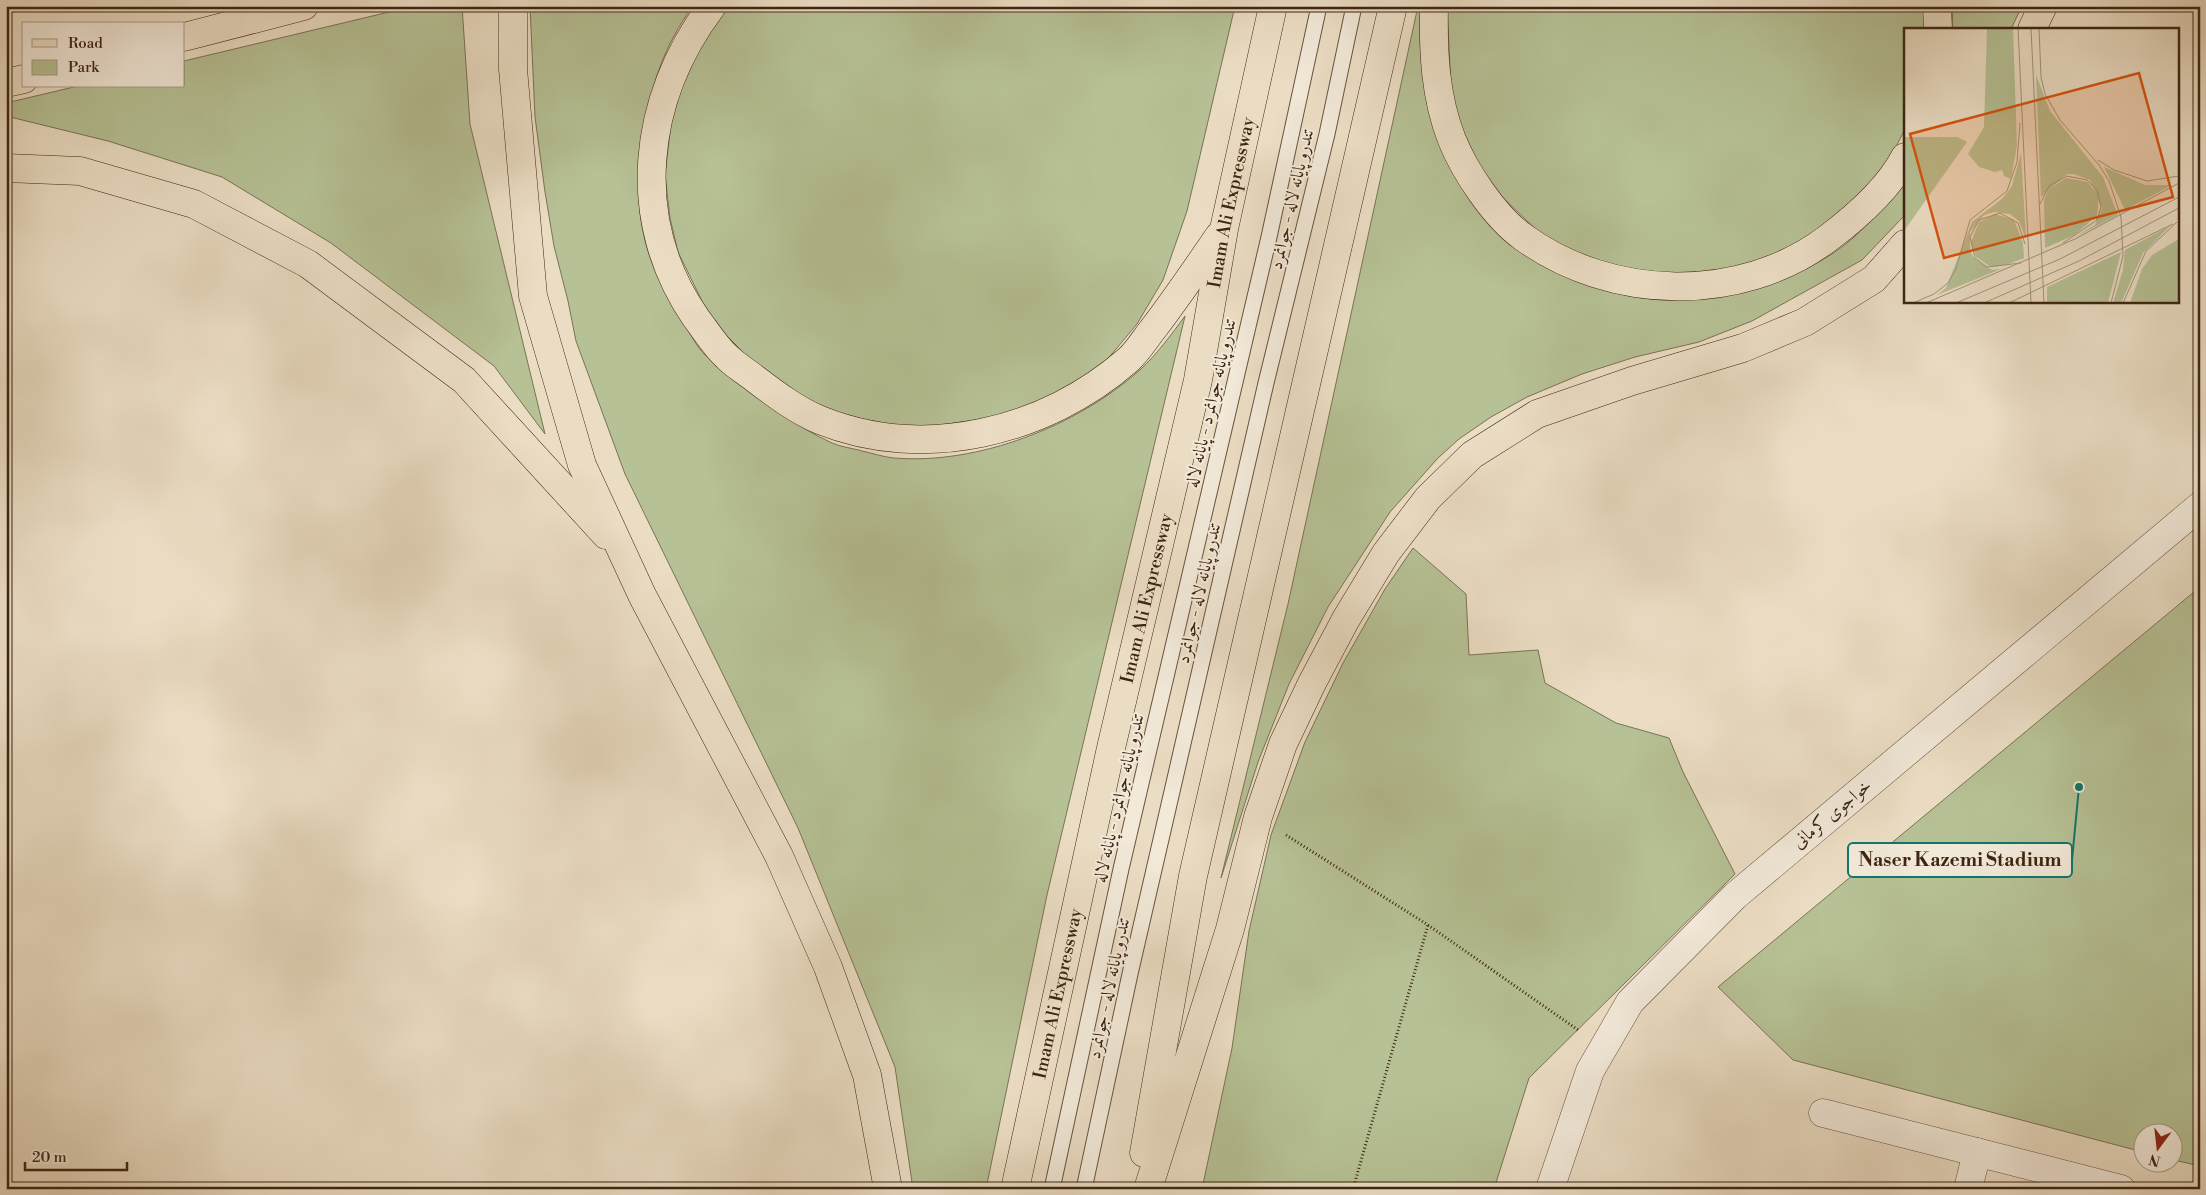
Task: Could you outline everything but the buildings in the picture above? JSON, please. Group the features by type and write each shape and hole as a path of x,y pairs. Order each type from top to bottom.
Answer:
{"main road":[{"path":"185,37 304,6"},
{"path":"513,6 513,69 533,296 582,465 646,604 779,856 828,967 867,1075 888,1189"},
{"path":"712,6 685,50 670,82 659,121 651,164 652,202 659,241 669,272 686,304 726,356 783,401 820,420 857,432 897,438 941,439 976,435 1008,427 1049,412 1082,393 1130,359 1172,304 1224,229"},
{"name":"Imam Ali Expressway","path":"1014,1189 1111,748 1198,380 1224,229 1273,6"},
{"path":"1138,1189 1193,876 1393,6"},
{"path":"1434,6 1434,52 1439,99 1453,142 1471,175 1492,206 1522,236 1554,256 1594,274 1635,284 1669,287 1698,286 1734,280 1768,271 1798,259 1849,222 1871,201 1904,159"},
{"path":"1937,6 1938,28"},
{"path":"2032,28 2043,6"},
{"path":"6,83 22,79"},
{"path":"6,168 80,171 194,204 308,264 464,380 622,553"},
{"path":"1148,1189 1230,929 1258,817 1284,744 1312,683 1346,619 1386,553 1428,498 1472,455 1537,414 1632,381 1742,348 1805,322 1874,279 1904,245"}],"street":[{"name":"خواجوی کرمانی","path":"1550,1189 1590,1071 1630,1002 1734,896 2200,506"},
{"path":"1823,1113 1977,1152 2051,1180 2120,1189"},
{"path":"1968,1189 1977,1152"}],"lane":[{"name":"تندرو پایانه جوانمرد - پایانه لاله","path":"1052,1189 1122,868 1269,237 1319,6"},
{"name":"تندرو پایانه لاله - جوانمرد","path":"1084,1189 1130,974 1266,383 1327,134 1354,6"}],"path":[{"path":"1258,817 1428,925 1604,1048"},
{"path":"1353,1189 1428,925"}],"green space":[{"path":"414,6 462,6 470,124 545,434 494,366 331,243 222,177 108,141 6,116 6,103 70,88 185,88 185,61"},
{"path":"530,6 693,6 666,52 654,84 646,118 639,186 640,209 648,253 667,296 704,354 717,366 784,416 830,442 894,458 926,459 992,448 1025,438 1087,408 1115,390 1146,364 1185,316 1047,895 986,1189 913,1189 895,1067 798,828 625,474 576,341 554,246 535,117"},
{"path":"726,6 1235,6 1187,211 1163,280 1137,324 1106,361 1064,391 1011,415 911,429 835,413 793,394 764,373 723,332 703,303 678,252 670,218 665,175 671,124 682,85 697,51"},
{"path":"1418,6 1421,6 1420,38 1427,100 1435,129 1446,157 1461,184 1479,210 1505,238 1598,286 1629,296 1667,300 1724,295 1781,280 1832,254 1853,238 1887,202 1904,179 1904,216 1862,260 1752,321 1699,342 1635,357 1582,374 1527,397 1491,417 1459,439 1438,458 1390,512 1328,607 1289,684 1258,762 1221,878 1288,604"},
{"path":"1447,6 1927,6 1927,28 1904,28 1904,131 1894,151 1875,179 1848,209 1804,242 1754,263 1694,275 1641,274 1583,256 1542,235 1500,195 1483,173 1459,122 1451,86"},
{"path":"1953,6 2022,6 2011,28 1952,28"},
{"path":"1413,548 1466,594 1469,655 1538,650 1545,683 1616,723 1669,738 1683,772 1735,874 1529,1078 1494,1189 1202,1189 1232,1048 1249,931 1271,835 1305,742 1343,663 1385,589"},
{"path":"2200,587 2200,1166 2184,1162 2184,1122 2134,1122 2134,1150 1793,1060 1718,987"}],"place":[{"name":"Naser Kazemi Stadium","path":"2079,787"}]}
